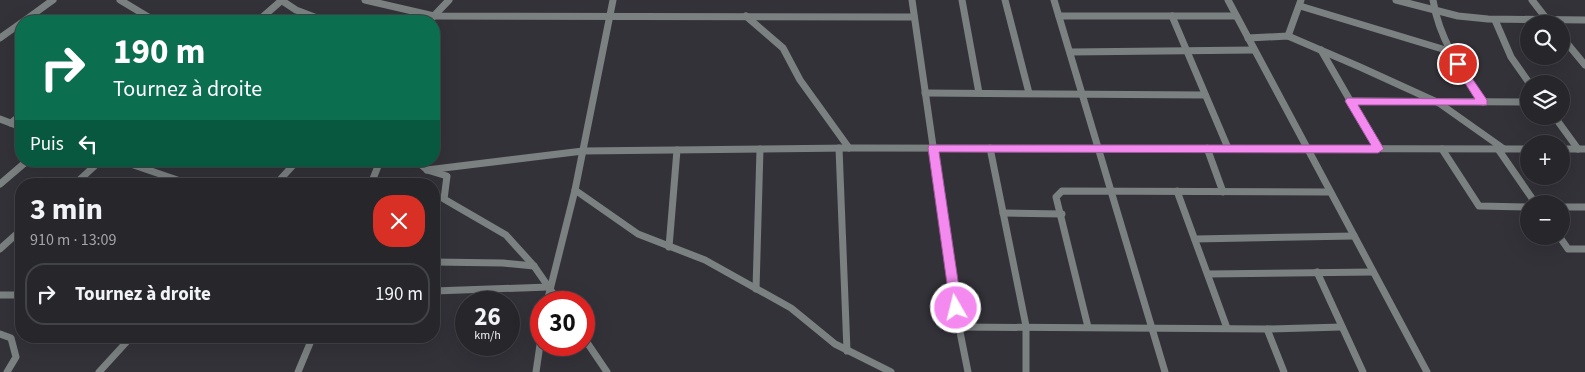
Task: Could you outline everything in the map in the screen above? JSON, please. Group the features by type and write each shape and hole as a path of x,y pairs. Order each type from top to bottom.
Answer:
{"street":[{"path":"33,15 53,0"},
{"path":"120,0 142,15"},
{"path":"265,15 281,0 296,10 309,15"},
{"path":"365,0 418,15"},
{"path":"436,15 449,0"},
{"path":"548,291 575,190 613,0"},
{"path":"912,0 959,327 968,372"},
{"path":"962,0 979,93"},
{"path":"1005,0 1029,93"},
{"path":"1054,0 1165,372"},
{"path":"1228,0 1427,372"},
{"path":"1396,0 1458,16 1520,21"},
{"path":"1434,0 1434,10 1450,51 1483,102"},
{"path":"1532,0 1544,15"},
{"path":"1288,36 1301,3 1450,51"},
{"path":"440,19 610,15 914,17"},
{"path":"746,16 783,48 800,80 849,148"},
{"path":"1059,16 1236,16"},
{"path":"1172,16 1228,148"},
{"path":"1495,20 1511,57 1524,75"},
{"path":"1570,21 1585,20"},
{"path":"0,38 15,28"},
{"path":"1248,38 1288,36 1439,103 1501,149 1530,195"},
{"path":"1570,47 1585,65"},
{"path":"1070,52 1254,50"},
{"path":"1321,50 1378,149"},
{"path":"925,92 1205,95"},
{"path":"1351,101 1520,102"},
{"path":"0,119 15,125"},
{"path":"11,123 15,120"},
{"path":"1562,125 1582,149"},
{"path":"426,170 583,151 839,148 1520,149"},
{"path":"839,148 847,351"},
{"path":"990,148 1026,326 1026,372"},
{"path":"1207,148 1223,192"},
{"path":"756,289 760,149"},
{"path":"1442,149 1479,206 1520,207"},
{"path":"669,247 678,150"},
{"path":"0,184 21,167"},
{"path":"82,178 93,167"},
{"path":"140,167 172,178"},
{"path":"281,178 292,167"},
{"path":"423,167 426,170 447,176 444,199 506,235 534,266 552,291"},
{"path":"575,190 632,231 705,260 791,308 835,344 890,372"},
{"path":"1088,327 1062,214 1056,197 1058,193 1062,191 1330,192"},
{"path":"1177,192 1227,328"},
{"path":"1570,207 1585,207"},
{"path":"1003,213 1062,214"},
{"path":"0,249 15,235"},
{"path":"1195,240 1354,236"},
{"path":"1565,245 1568,249 1585,249"},
{"path":"440,262 503,263 534,266"},
{"path":"1317,272 1363,372"},
{"path":"1208,274 1373,272"},
{"path":"440,291 549,287"},
{"path":"0,295 15,295"},
{"path":"959,327 1267,329 1342,327"},
{"path":"1267,329 1284,372"},
{"path":"0,334 11,338 16,357 7,372"},
{"path":"99,372 126,343"},
{"path":"298,372 310,343"},
{"path":"595,354 607,372"},
{"path":"536,372 538,356"}],"route":[{"path":"956,308 933,148 1378,149 1351,101 1483,102 1458,64"}]}
